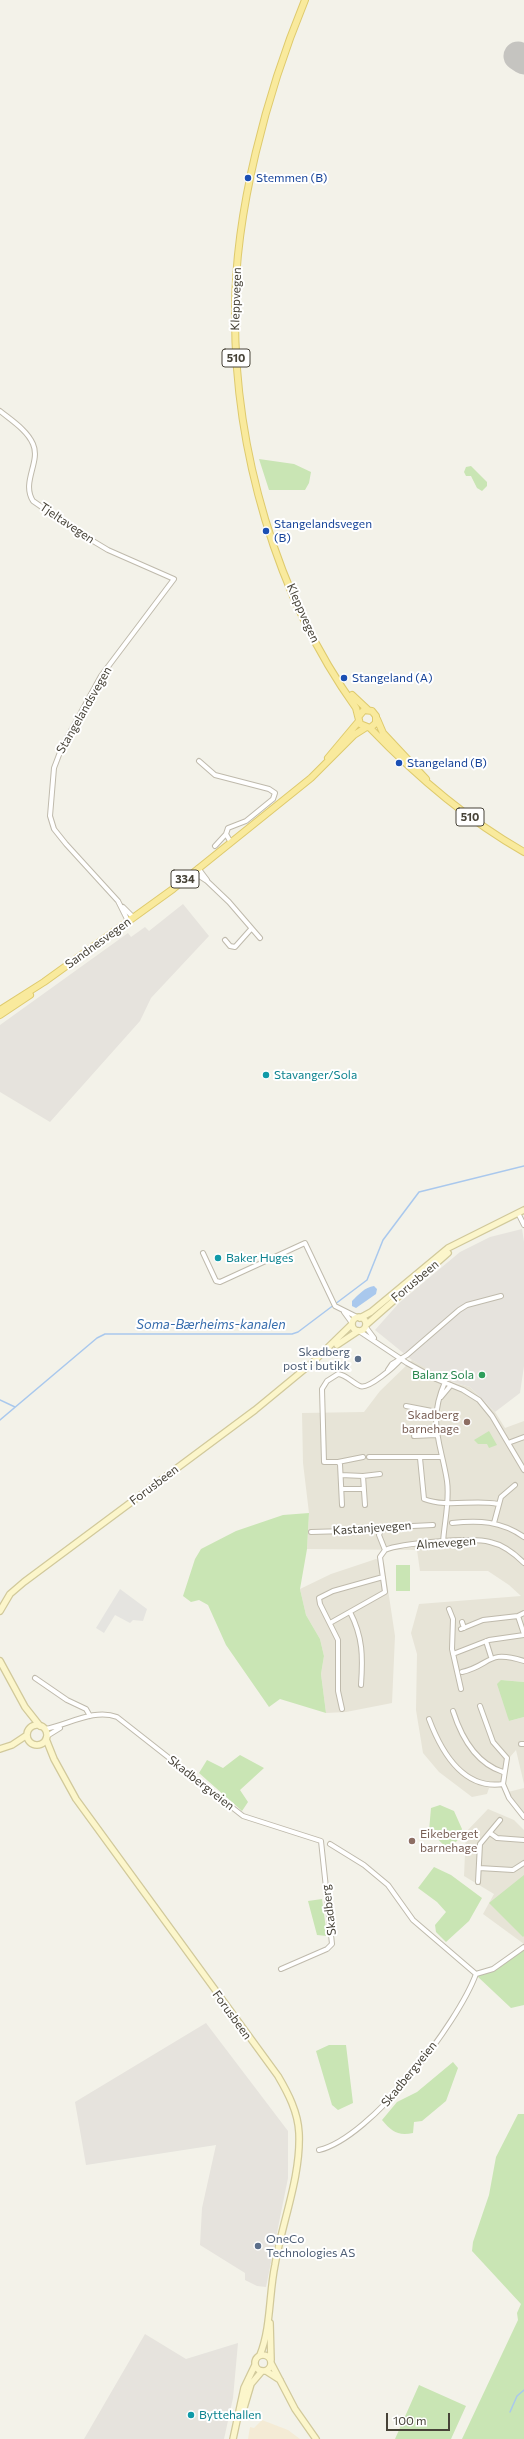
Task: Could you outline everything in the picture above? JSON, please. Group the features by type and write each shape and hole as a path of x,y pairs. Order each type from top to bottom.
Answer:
{"main road":[{"name":"Kleppvegen","path":"305,0 271,100 247,198 236,278 236,346 249,452 269,528 302,617 341,683 359,718 418,777 487,829 524,852"},
{"name":"Kleppvegen","path":"341,683 359,704 374,713 378,725 389,741 437,791"},
{"path":"359,718 361,713 368,710"},
{"name":"Sandnesvegen","path":"321,768 334,749 354,729 359,718"},
{"path":"368,728 376,723 377,719"},
{"name":"Sandnesvegen","path":"0,1010 44,982 196,870 321,768 354,735 368,728"},
{"name":"334","path":"0,1015 44,982"},
{"name":"Forusbeen","path":"312,1363 352,1324 371,1312 448,1248 524,1210"},
{"name":"Forusbeen","path":"0,1611 10,1594 24,1582 255,1410 312,1363 366,1326 466,1239"},
{"path":"360,1318 366,1326"},
{"path":"352,1324 358,1331"},
{"name":"Forusbeen","path":"0,1661 25,1707 42,1728 47,1737 54,1759 91,1820 278,2076 292,2103 299,2131 298,2157 275,2264 266,2337 260,2355"},
{"name":"Forusbeen","path":"25,1707 29,1720 28,1732 34,1745 54,1759"},
{"path":"12,1745 33,1726 42,1728"},
{"path":"0,1749 12,1745 41,1744 47,1737"},
{"name":"Forusbeen","path":"269,2305 271,2362 299,2416 316,2439"},
{"path":"234,2439 244,2388 255,2365 256,2358 260,2355 268,2356 271,2362 264,2371 255,2378 247,2393 237,2439"},
{"path":"255,2365 264,2371"},
{"name":"Forusbeen","path":"264,2371 282,2382"}],"street":[{"name":"Tjeltavegen","path":"0,411 22,430 33,444 34,454 28,483 29,493 33,501 78,532 108,550 174,580"},
{"name":"Stangelandsvegen","path":"131,919 54,829 50,816 54,768 62,747 101,676 174,580"},
{"path":"199,760 207,770 215,775 269,789 275,793 273,799 246,821 228,828 226,834 215,846"},
{"path":"226,834 230,841"},
{"path":"196,870 207,881"},
{"path":"196,870 229,902 260,938"},
{"path":"225,940 230,946 235,947 251,929"},
{"path":"518,1213 524,1226"},
{"path":"203,1253 216,1281 220,1282 296,1245 305,1243 335,1306 342,1311 360,1318"},
{"path":"363,1458 338,1462 324,1462 321,1398 324,1386 333,1376 338,1374 360,1386 367,1387 388,1370 395,1367 401,1359 459,1310 467,1305 501,1296"},
{"path":"342,1311 352,1324"},
{"path":"366,1326 370,1334 380,1344"},
{"path":"358,1331 401,1359 479,1400 497,1423 524,1470"},
{"path":"443,1543 447,1481 436,1435 437,1412 445,1382"},
{"path":"440,1400 451,1385"},
{"path":"406,1406 437,1412"},
{"path":"414,1436 436,1435"},
{"path":"508,1443 524,1437"},
{"path":"369,1457 441,1457"},
{"path":"420,1458 424,1499 446,1503 485,1502 498,1504"},
{"path":"338,1462 341,1475 342,1505"},
{"path":"341,1475 363,1476 380,1474"},
{"path":"363,1476 365,1505"},
{"path":"494,1523 498,1504 504,1494 515,1485"},
{"path":"342,1489 363,1489"},
{"path":"452,1523 483,1521 494,1523 524,1537"},
{"name":"Kastanjevegen","path":"311,1532 380,1530 392,1527 433,1525"},
{"path":"330,1623 383,1595 385,1591 380,1557 385,1550 379,1535 380,1530"},
{"name":"Almevegen","path":"385,1550 408,1545 475,1540 491,1542 510,1550 524,1563"},
{"path":"342,1709 338,1690 339,1645 320,1604 320,1596 383,1577"},
{"path":"449,1609 453,1619 453,1654 461,1689"},
{"path":"350,1612 359,1630 362,1643 361,1685"},
{"path":"462,1622 463,1629 483,1620 518,1616 524,1613"},
{"path":"453,1654 486,1641 524,1634 518,1616"},
{"path":"486,1641 491,1657"},
{"path":"462,1672 476,1667 491,1657 510,1656 524,1661"},
{"path":"35,1678 67,1700 86,1709 90,1716"},
{"path":"480,1706 493,1742 506,1758 502,1784 509,1798 524,1817"},
{"path":"453,1711 466,1743 487,1764 503,1772"},
{"name":"Skadbergveien","path":"42,1728 62,1726 90,1716 104,1714 117,1717 243,1816 321,1841"},
{"path":"429,1719 436,1738 458,1770 480,1783 502,1784"},
{"name":"Skadbergveien","path":"47,1737 62,1726"},
{"path":"478,1882 480,1844 500,1820"},
{"path":"490,1833 497,1838 524,1840"},
{"name":"Skadberg","path":"281,1969 327,1949 332,1944 321,1841"},
{"path":"330,1844 359,1862 388,1884 414,1920 476,1974 493,1969 524,1947"},
{"path":"479,1868 513,1870 524,1863"},
{"name":"Skadbergveien","path":"319,2150 328,2148 354,2131 375,2115 386,2103 450,2022 476,1974"}],"shaded area":[{"path":"183,904 209,936 151,998 140,1021 50,1122 0,1092 0,1025 128,933 131,937 145,927 149,931"},
{"path":"522,1229 524,1242 524,1366 520,1393 495,1412 470,1387 453,1382 412,1360 375,1330 399,1303 460,1252 490,1237"},
{"path":"412,1360 452,1382 470,1387 495,1412 505,1428 524,1421 524,1682 501,1680 509,1721 524,1717 524,1784 516,1750 510,1757 506,1775 500,1786 489,1788 487,1794 472,1797 439,1772 423,1753 416,1710 417,1654 411,1633 419,1604 521,1596 509,1585 488,1571 420,1571 417,1550 307,1549 309,1513 303,1463 302,1413 364,1412 380,1391"},
{"path":"376,1559 384,1563 395,1636 392,1703 346,1712 326,1713 321,1674 324,1656 320,1639 306,1615 300,1589 331,1574"},
{"path":"120,1589 147,1609 143,1621 133,1620 130,1623 115,1615 104,1633 96,1628"},
{"path":"524,1788 524,1819 504,1793"},
{"path":"488,1809 514,1820 524,1830 524,1944 483,1914 494,1894 464,1876 466,1832"},
{"path":"206,2023 288,2131 288,2178 266,2287 257,2286 245,2280 245,2273 200,2245 202,2208 216,2145 86,2165 75,2102"},
{"path":"145,2334 186,2359 238,2343 233,2398 224,2439 84,2439"},
{"path":"262,2420 288,2430 300,2439 248,2439 250,2427 254,2428"}],"green space":[{"path":"259,459 294,464 311,472 309,483 305,490 269,490"},
{"path":"471,466 487,482 487,486 482,491 477,488 471,476 466,476 464,472 466,467"},
{"path":"489,1431 497,1445 489,1448 487,1444 478,1444 474,1440"},
{"path":"309,1513 307,1549 300,1589 306,1615 320,1639 324,1656 321,1674 326,1713 280,1699 269,1707 226,1645 208,1605 199,1600 191,1602 183,1596 195,1559 201,1549 236,1531 283,1515"},
{"path":"396,1565 410,1565 410,1591 396,1591"},
{"path":"501,1680 524,1682 524,1717 509,1721 497,1684"},
{"path":"240,1755 264,1768 240,1790 248,1802 242,1811 199,1773 207,1760 223,1768"},
{"path":"440,1805 454,1811 462,1829 457,1841 447,1848 429,1831 431,1808"},
{"path":"434,1867 451,1875 482,1898 469,1921 446,1942 436,1932 435,1925 446,1912 437,1902 418,1888"},
{"path":"524,1875 524,1936 523,1937 489,1903"},
{"path":"322,1899 327,1936 317,1935 308,1901"},
{"path":"524,1947 524,2005 511,2008 477,1976"},
{"path":"329,2045 346,2045 353,2103 338,2110 332,2105 316,2051"},
{"path":"453,2062 458,2068 446,2101 422,2121 414,2122 413,2133 403,2134 389,2128 382,2120 397,2102 417,2092"},
{"path":"518,2114 524,2114 524,2439 462,2439 518,2320 517,2313 521,2304 472,2251 473,2242 489,2195 496,2157"},
{"path":"419,2385 466,2406 451,2439 395,2439"}],"water":[{"path":"374,1286 377,1289 376,1294 356,1308 352,1306 352,1301 359,1294"}],"waterway":[{"name":"Soma-Bærheims-kanalen","path":"0,1420 97,1338 105,1334 292,1334 298,1332 367,1280 383,1240 419,1192 524,1166"},
{"path":"0,1400 15,1407"},
{"path":"510,2412 517,2396 524,2390"}],"runway":[{"path":"518,56 524,60"}],"place":[{"name":"Stemmen (B)","path":"248,178"},
{"name":"Stangelandsvegen (B)","path":"266,531"},
{"name":"Stangeland (A)","path":"344,678"},
{"name":"Stangeland (B)","path":"399,763"},
{"name":"Stavanger/Sola","path":"266,1075"},
{"name":"Baker Huges","path":"218,1258"},
{"name":"Skadberg post i butikk","path":"358,1359"},
{"name":"Balanz Sola","path":"482,1375"},
{"name":"Skadberg barnehage","path":"467,1422"},
{"name":"Eikeberget barnehage","path":"412,1841"},
{"name":"OneCo Technologies AS","path":"258,2246"},
{"name":"Byttehallen","path":"191,2415"}]}
